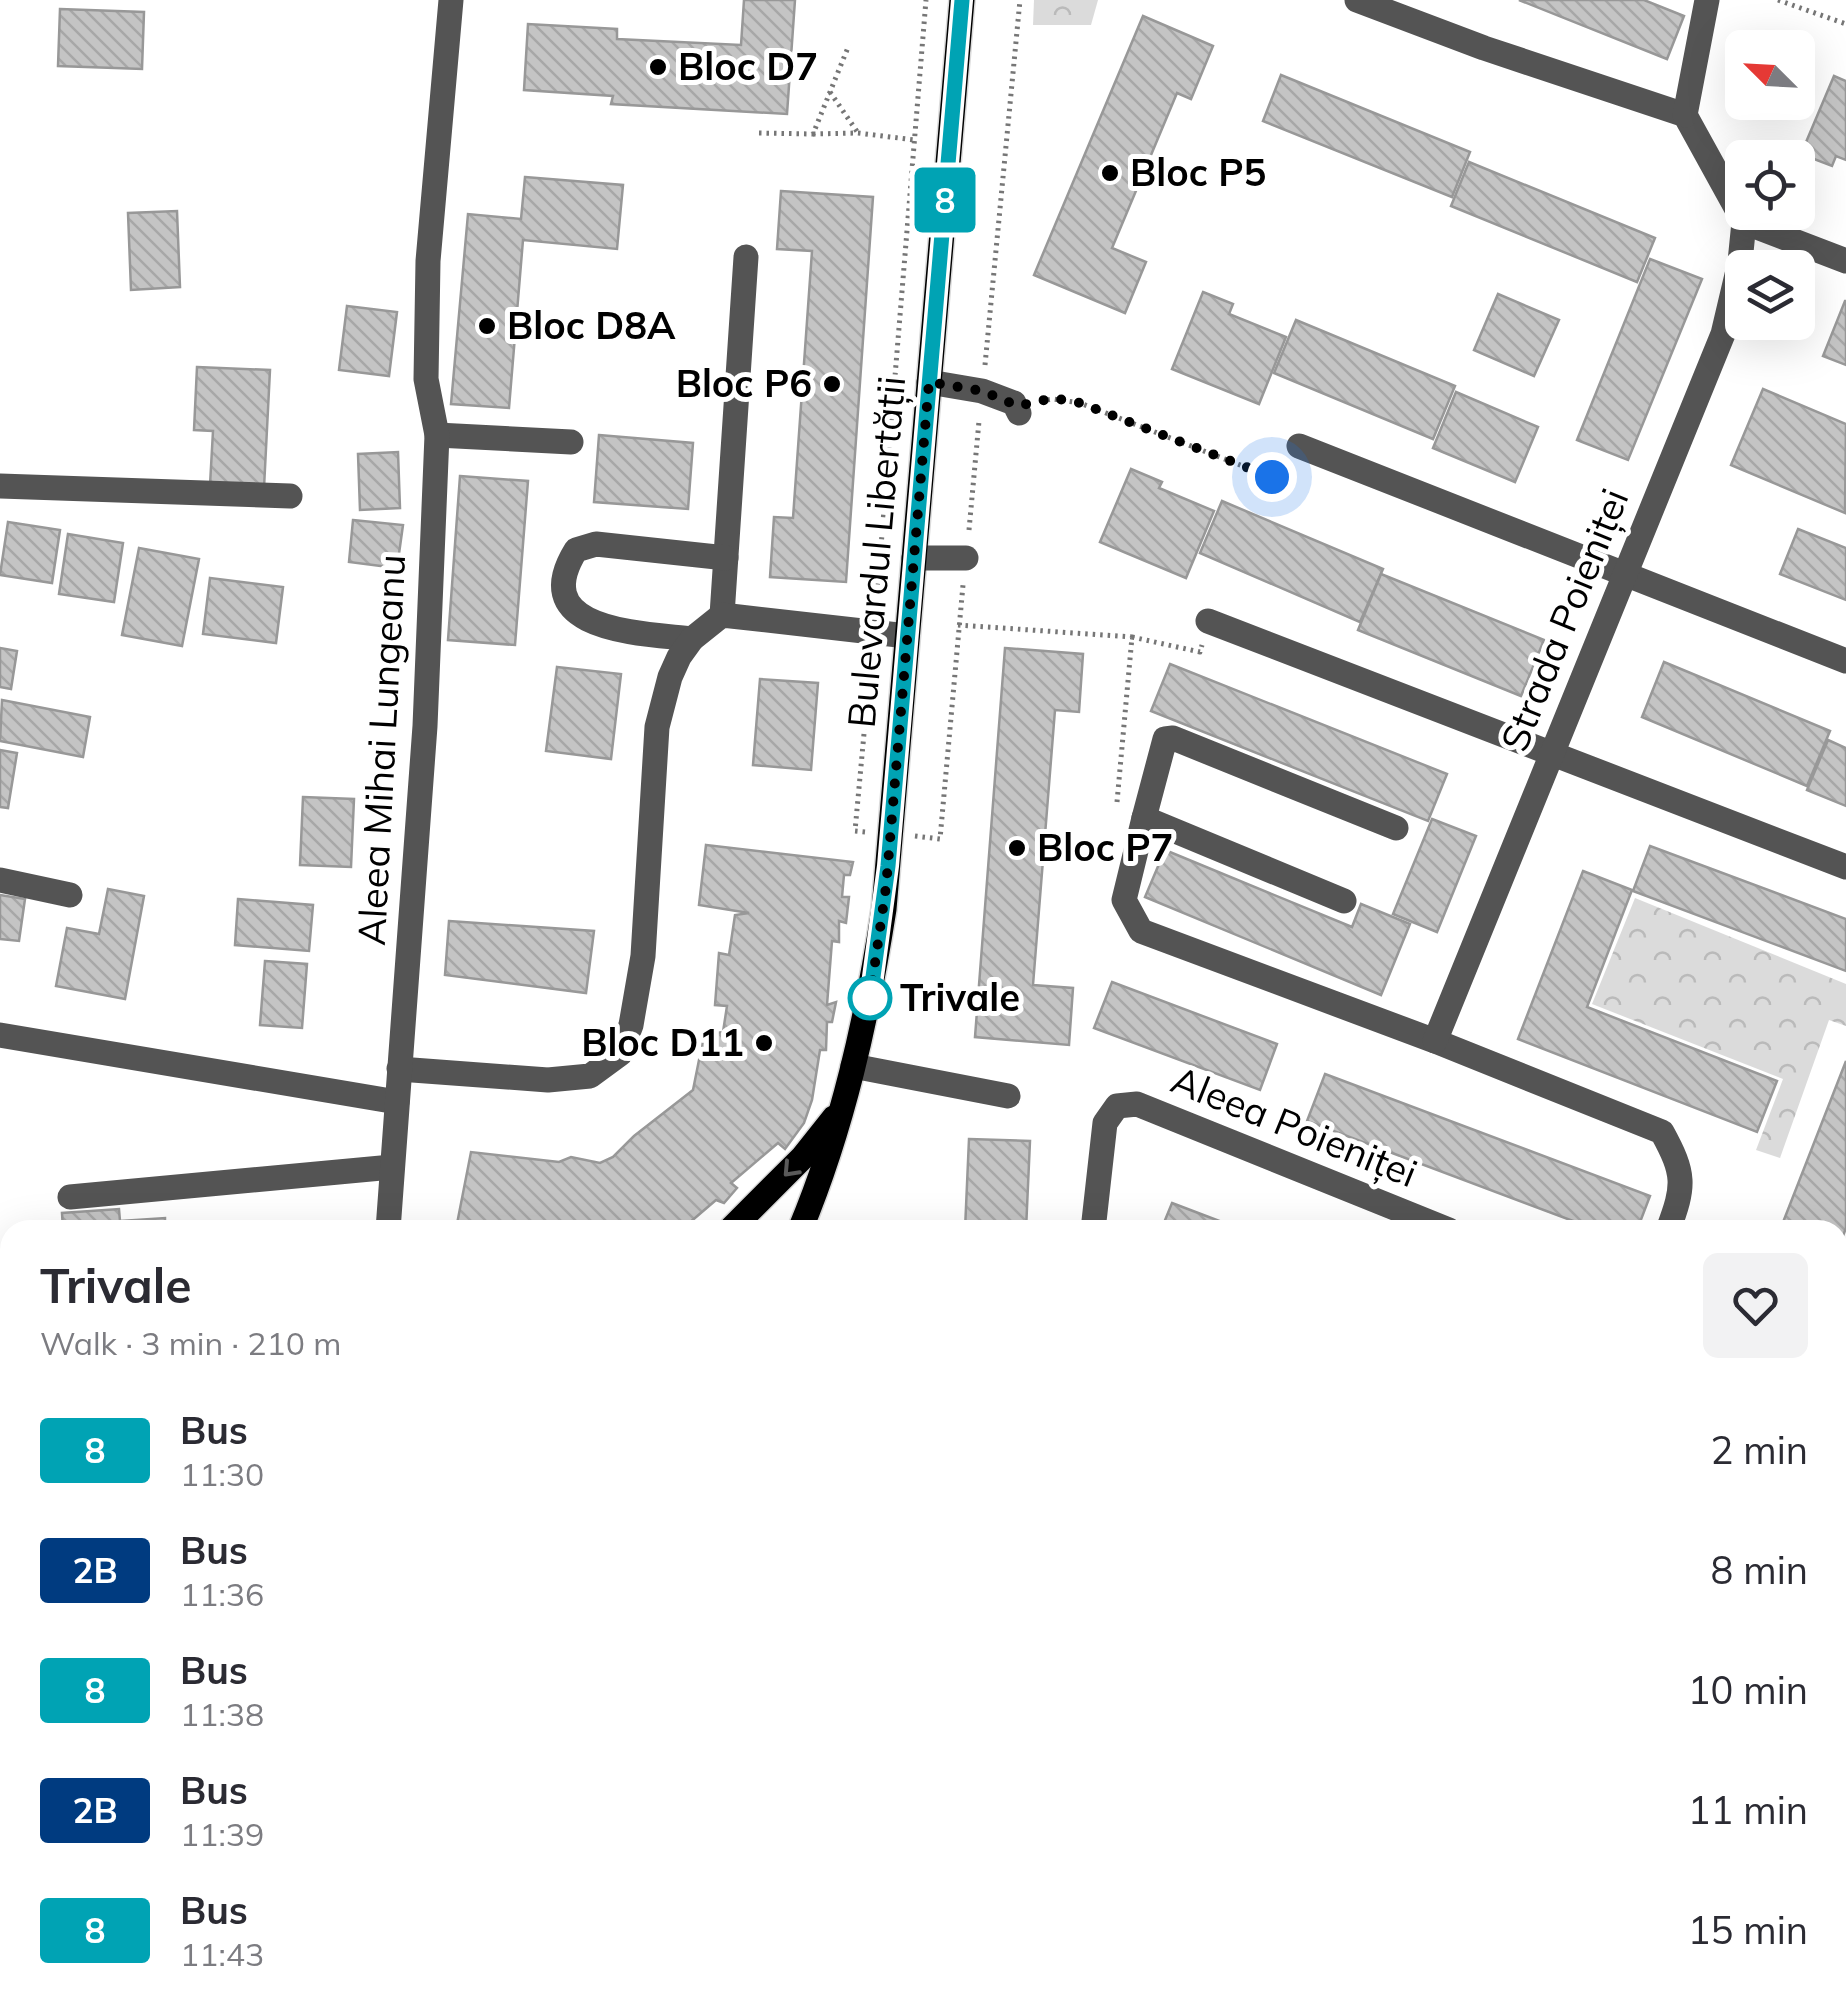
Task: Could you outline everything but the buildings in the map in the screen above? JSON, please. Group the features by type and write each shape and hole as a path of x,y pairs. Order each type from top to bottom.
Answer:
{"main road":[{"name":"Bulevardul Libertății","path":"803,1220 853,1066 870,999 884,909 962,0"},
{"name":"Bulevardul Libertății","path":"744,1220 803,1157 842,1108"}],"street":[{"name":"Aleea Mihai Lungeanu","path":"389,1220 425,726 437,435 426,379 428,261 450,0"},
{"path":"1357,0 1484,48 1685,115"},
{"path":"1707,0 1685,115 1725,188"},
{"name":"Strada Poieniței","path":"1435,1041 1722,334 1740,262 1743,230"},
{"path":"1765,230 1846,261"},
{"path":"722,615 746,257"},
{"path":"929,382 982,391 1018,409"},
{"path":"437,435 571,442"},
{"path":"1298,446 1846,662"},
{"path":"0,486 290,496"},
{"path":"692,639 598,626 580,616 567,602 564,587 568,563 576,550 596,544 726,558"},
{"path":"914,558 966,558"},
{"path":"399,1070 548,1080 590,1076 620,1054 630,1024 642,956 657,727 670,677 692,639 722,615 907,636"},
{"path":"1208,621 1846,867"},
{"path":"1396,828 1174,738 1165,739 1124,900 1141,931 1435,1041 1662,1132 1680,1164 1680,1199 1672,1220"},
{"path":"1144,818 1344,901"},
{"path":"0,880 70,895"},
{"path":"0,1035 397,1102"},
{"path":"853,1066 1008,1096"},
{"name":"Aleea Poieniței","path":"1094,1220 1105,1123 1116,1106 1138,1104 1392,1220"},
{"path":"70,1197 392,1167"}],"path":[{"path":"760,132 858,133 916,140 926,0"},
{"path":"1778,0 1846,24"},
{"path":"813,134 849,45"},
{"path":"830,92 858,133"},
{"path":"1018,409 1053,398 1080,403 1272,477 1298,446"},
{"path":"958,624 1132,638 1200,652 1208,621"},
{"path":"1132,638 1117,804 1144,818"}],"green space":[{"path":"1034,0 1098,0 1091,25 1033,25"},
{"path":"1635,898 1846,984 1846,1026 1829,1020 1780,1158 1756,1150 1783,1079 1592,1004"}],"bus line":[{"name":"8","path":"870,999 888,866 962,0"}],"place":[{"name":"Bloc D7","path":"658,67"},
{"name":"Bloc P5","path":"1110,173"},
{"name":"Bloc D8A","path":"487,326"},
{"name":"Bloc P6","path":"832,384"},
{"name":"Bloc P7","path":"1017,848"},
{"name":"Trivale","path":"870,998"},
{"name":"Bloc D11","path":"764,1043"}],"route":[{"path":"870,998 884,909 929,382 982,391 1018,406 1053,398 1080,403 1272,477"}]}
